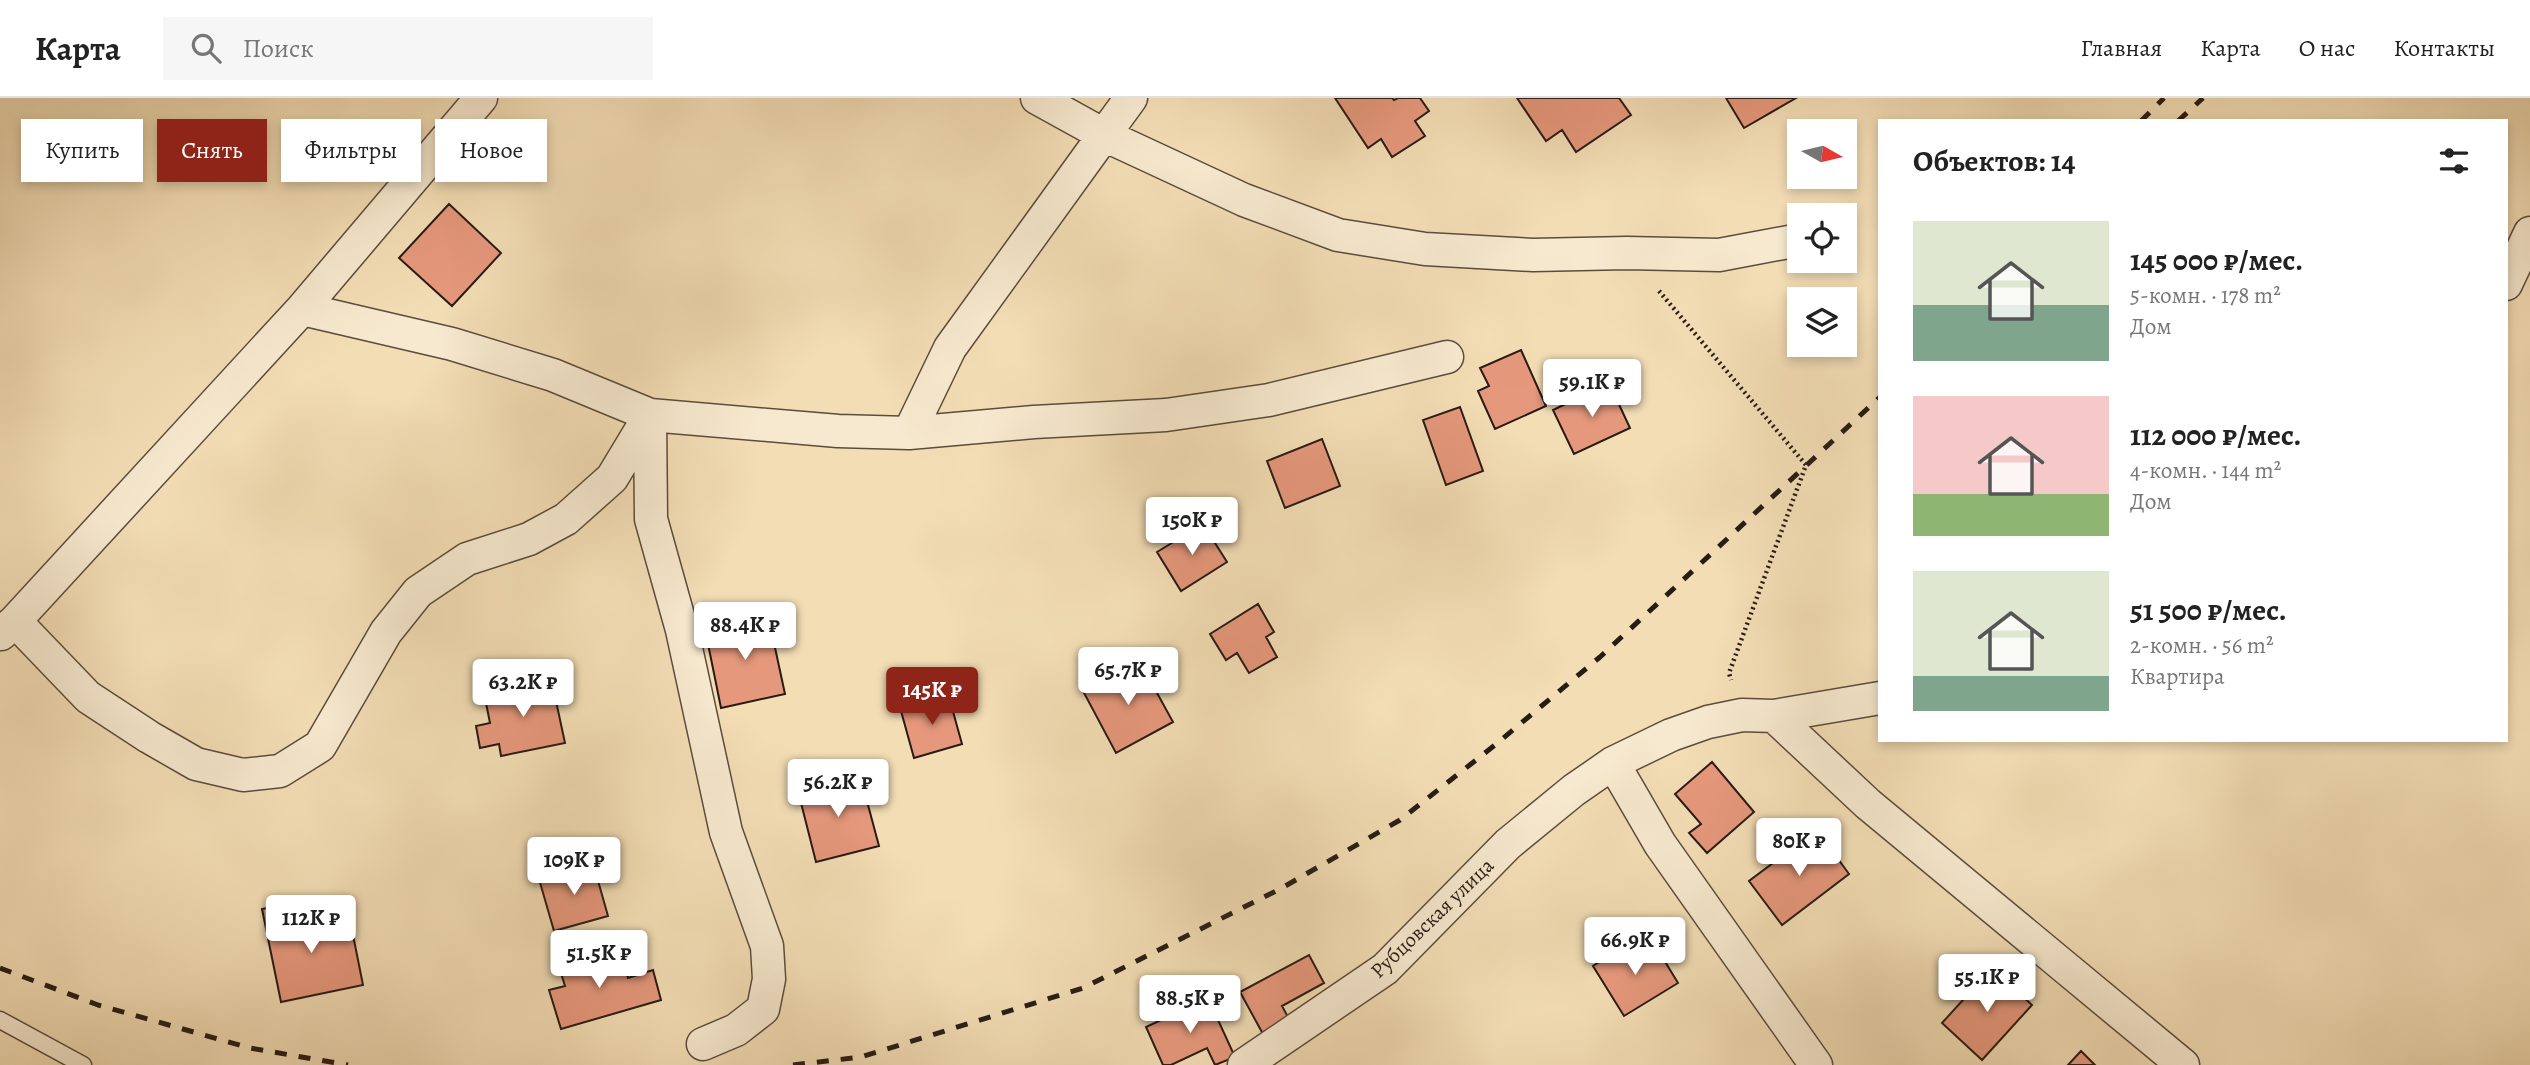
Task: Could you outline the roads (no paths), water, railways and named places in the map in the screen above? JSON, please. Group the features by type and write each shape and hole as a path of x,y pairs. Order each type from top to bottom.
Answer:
{"street":[{"path":"481,98 302,309 8,628 88,697 149,737 197,764 243,775 280,771 320,746 386,632 418,592 467,559 529,540 566,519 612,478 650,415"},
{"path":"1037,98 1104,135 1244,200 1338,236 1425,249 1533,254 1719,255 1787,242"},
{"path":"909,432 950,348 1131,98"},
{"path":"2508,280 2530,233"},
{"path":"302,309 452,344 553,375 650,415 824,430 909,432 1166,415 1269,400 1447,357"},
{"path":"650,415 651,519 682,630 726,832 767,946 769,979 763,1009 736,1030 704,1044"},
{"name":"Рубцовская улица","path":"1244,1065 1385,969 1508,844 1574,790 1613,763 1671,734 1708,722 1742,715 1774,716 1878,698"},
{"path":"1774,716 1868,804 2183,1065"},
{"path":"1613,763 1660,844 1816,1065"}],"lane":[{"path":"0,1020 82,1065"}],"railway":[{"path":"2143,119 2164,98"},
{"path":"2180,119 2203,98"},
{"path":"793,1065 861,1057 1083,988 1280,889 1400,820 1600,657 1878,399"},
{"path":"0,968 98,1005 250,1048 348,1065"}]}
